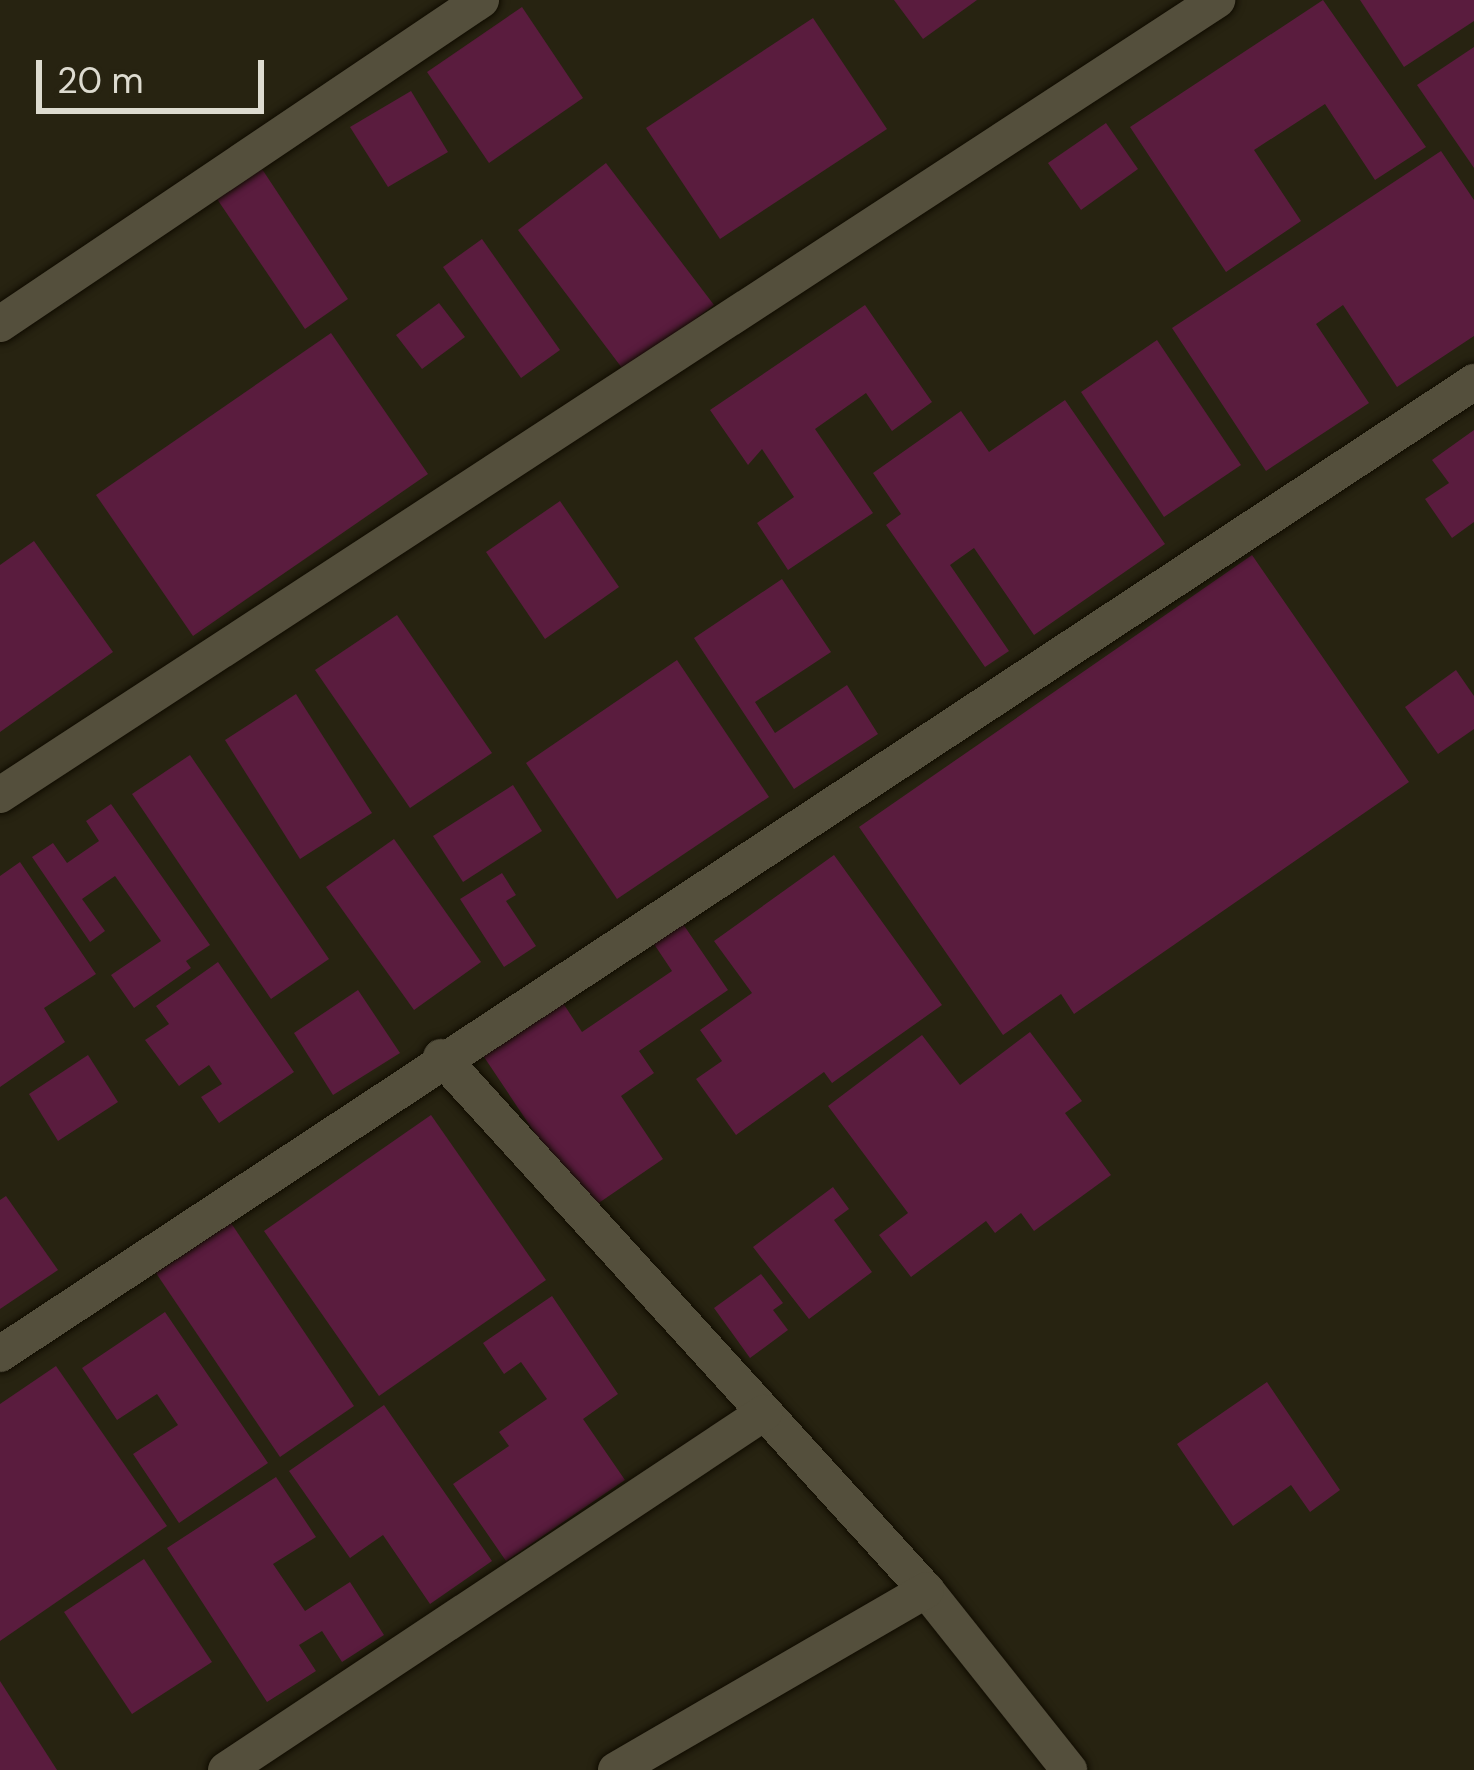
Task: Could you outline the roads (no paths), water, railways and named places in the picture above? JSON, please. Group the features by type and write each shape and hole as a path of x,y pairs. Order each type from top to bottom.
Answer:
{"street":[{"path":"0,324 481,0"},
{"path":"0,795 1217,0"},
{"path":"0,1354 441,1057 1474,382"},
{"path":"441,1057 926,1591 1069,1770"},
{"path":"226,1770 764,1413"},
{"path":"616,1770 926,1591"}]}
